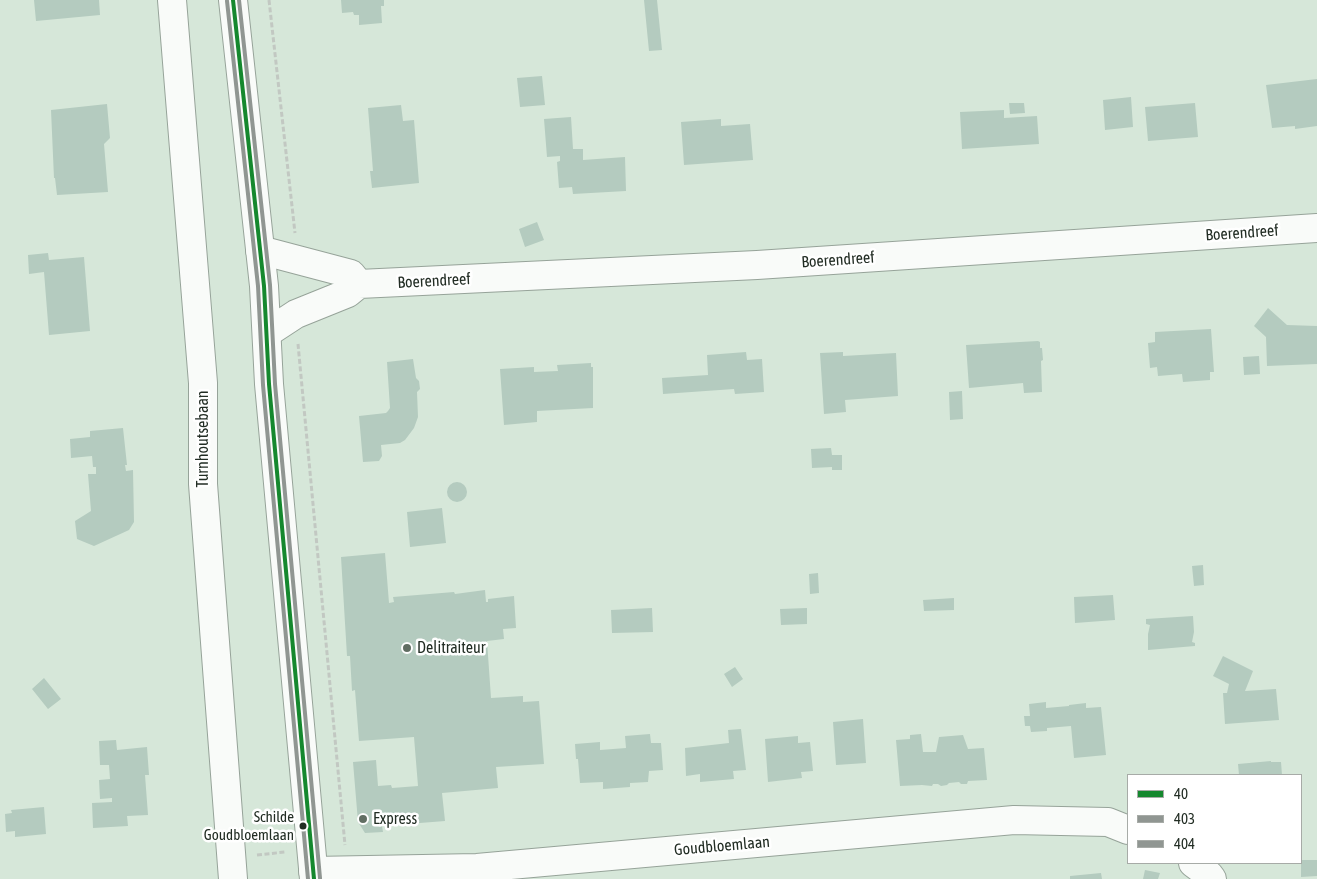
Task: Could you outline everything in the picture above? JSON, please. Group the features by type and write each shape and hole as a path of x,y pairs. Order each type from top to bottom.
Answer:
{"street":[{"name":"Turnhoutsebaan","path":"172,0 203,383 203,484 233,879"},
{"path":"233,0 260,250 269,384 314,875"},
{"name":"Boerendreef","path":"267,333 296,314 348,293 359,284 757,265 1317,228"},
{"path":"260,250 351,274 359,284"},
{"name":"Goudbloemlaan","path":"314,875 348,870 477,868 1014,820 1108,822 1127,830"},
{"path":"1194,864 1212,879"}],"path":[{"path":"269,0 298,260"},
{"path":"296,314 348,870"}],"building":[{"path":"34,0 99,0 100,15 36,21"},
{"path":"341,0 384,0 384,6 381,6 382,23 359,25 359,15 354,15 353,12 342,13"},
{"path":"644,0 657,0 662,50 649,51"},
{"path":"542,76 545,105 520,107 517,78"},
{"path":"1317,79 1317,126 1295,129 1295,126 1272,128 1266,85"},
{"path":"1131,97 1133,127 1105,130 1103,100"},
{"path":"1009,103 1024,103 1025,113 1010,114"},
{"path":"1195,103 1198,137 1148,141 1145,107"},
{"path":"107,104 110,138 104,144 108,192 57,195 54,178 51,110"},
{"path":"401,105 403,121 414,120 419,183 372,188 370,171 373,171 368,108"},
{"path":"1004,110 1004,118 1037,116 1039,144 962,149 960,112"},
{"path":"571,117 573,149 583,149 583,160 625,157 626,191 573,194 572,187 559,188 557,162 560,161 560,156 547,157 544,119"},
{"path":"721,119 721,126 750,124 753,160 684,165 681,122"},
{"path":"537,222 544,240 525,247 519,229"},
{"path":"48,253 49,260 84,257 90,331 49,335 44,272 29,274 28,255"},
{"path":"1268,308 1287,325 1317,326 1317,364 1267,366 1266,337 1254,326"},
{"path":"1211,329 1214,372 1210,372 1210,380 1183,382 1182,374 1158,376 1157,367 1150,368 1148,343 1155,342 1155,332"},
{"path":"1040,342 1040,348 1042,348 1043,360 1041,361 1042,392 1024,393 1023,383 969,388 966,345"},
{"path":"746,352 747,360 762,359 764,392 735,394 734,389 663,394 662,378 708,375 707,355"},
{"path":"843,352 843,356 896,353 898,396 845,400 846,412 824,414 820,353"},
{"path":"1259,356 1260,374 1244,375 1243,357"},
{"path":"413,359 420,389 417,392 418,417 414,428 405,440 400,443 381,445 382,456 379,461 363,462 359,416 386,413 388,411 390,408 387,362"},
{"path":"591,363 591,367 593,367 593,408 537,411 537,422 504,425 500,369 534,367 534,372 558,371 557,365"},
{"path":"962,391 963,419 950,420 949,392"},
{"path":"123,428 126,471 133,470 134,522 129,530 94,546 77,539 75,521 91,511 88,474 96,474 96,467 93,467 92,456 71,458 70,439 90,437 90,431"},
{"path":"831,448 832,455 842,455 842,470 832,470 832,467 812,468 811,449"},
{"path":"457,482 464,485 467,492 464,499 457,502 450,499 447,492 450,485"},
{"path":"442,508 446,543 410,547 407,512"},
{"path":"385,553 389,603 394,602 393,597 454,592 455,594 485,590 486,602 488,602 488,599 514,596 516,628 503,629 504,639 487,641 491,698 523,696 523,702 539,701 544,764 496,767 498,788 442,793 445,821 382,826 383,832 365,833 358,822 353,762 376,760 378,786 391,785 392,788 418,786 414,737 359,741 355,690 352,691 350,656 347,656 341,557"},
{"path":"1203,565 1204,585 1194,586 1192,566"},
{"path":"818,573 819,593 810,594 809,574"},
{"path":"1113,595 1115,620 1075,623 1074,597"},
{"path":"954,598 954,610 924,611 923,600"},
{"path":"652,608 653,632 612,633 611,610"},
{"path":"807,608 807,624 781,625 780,609"},
{"path":"1193,616 1194,632 1192,642 1195,643 1195,646 1148,650 1150,625 1146,624 1146,619"},
{"path":"1223,656 1253,671 1245,691 1276,689 1279,720 1225,724 1223,693 1227,693 1229,684 1213,676"},
{"path":"735,667 743,679 732,687 724,674"},
{"path":"44,678 61,699 48,709 32,689"},
{"path":"1046,702 1046,708 1086,703 1086,708 1101,707 1106,755 1074,758 1071,726 1047,728 1047,731 1031,732 1030,726 1025,726 1024,716 1030,716 1029,704"},
{"path":"863,719 866,763 836,765 833,722"},
{"path":"741,729 746,770 733,771 734,779 700,782 700,774 686,776 685,748 729,743 728,730"},
{"path":"650,734 651,743 661,743 663,770 649,771 648,782 630,783 630,787 603,789 603,782 580,783 575,744 600,742 600,750 626,748 625,736"},
{"path":"921,734 923,752 936,752 939,737 963,735 968,749 984,748 987,780 968,781 967,784 959,782 949,783 941,786 933,784 932,786 900,786 896,740 910,739 910,735"},
{"path":"798,736 798,743 810,742 813,771 801,772 802,778 768,782 765,739"},
{"path":"116,740 117,750 147,747 149,775 145,775 148,815 127,816 128,826 93,828 92,803 112,802 112,798 100,799 99,780 110,779 109,765 100,765 99,741"},
{"path":"1281,762 1282,774 1239,774 1238,764"},
{"path":"44,807 46,834 15,837 15,831 6,832 5,814 12,813 11,810"},
{"path":"1302,860 1317,860 1317,876 1301,877"},
{"path":"1145,870 1160,873 1158,879 1143,879"},
{"path":"1101,873 1102,879 1070,879 1070,876"}],"transit line":[{"name":"40","path":"233,0 264,286 269,384 314,879"},
{"name":"404","path":"239,0 270,285 275,384 320,878"},
{"name":"403","path":"227,1 258,286 263,385 308,879"}],"place":[{"name":"Delitraiteur","path":"407,648"},
{"name":"Express","path":"363,819"},
{"name":"Schilde Goudbloemlaan","path":"303,826"}]}
